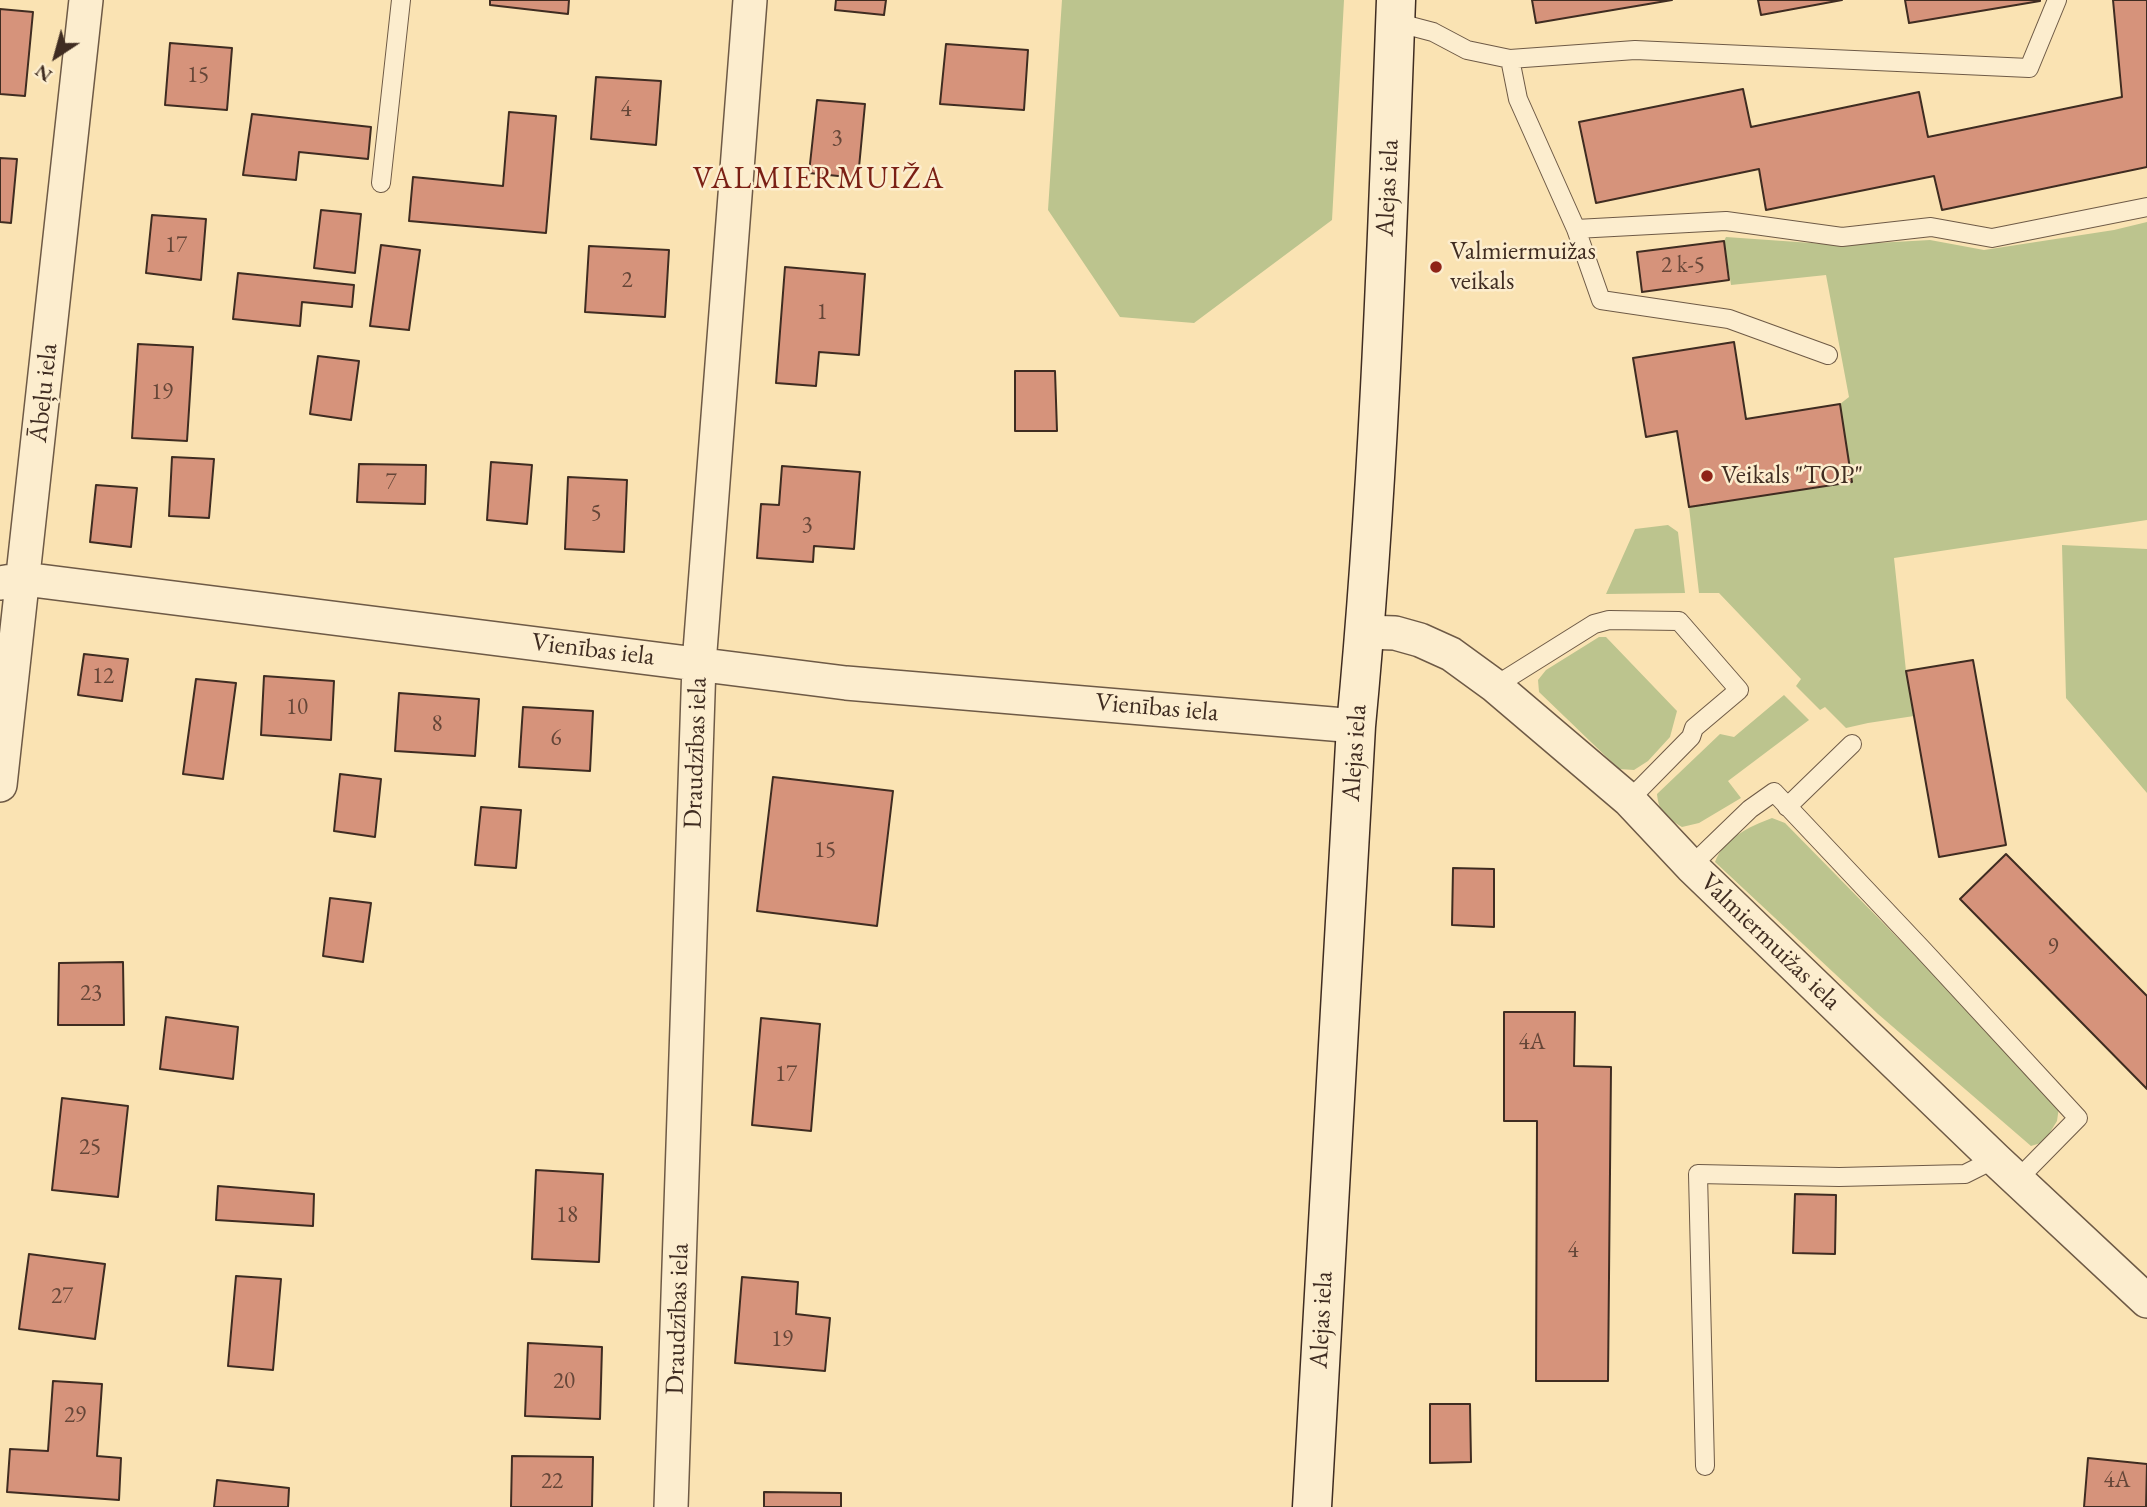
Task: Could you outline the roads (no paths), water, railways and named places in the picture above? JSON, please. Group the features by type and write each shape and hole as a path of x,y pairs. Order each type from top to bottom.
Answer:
{"main road":[{"name":"Alejas iela","path":"1312,1507 1356,726 1375,470 1396,11"}],"street":[{"name":"Ābeļu iela","path":"0,786 12,581 86,0"},
{"name":"Draudzības iela","path":"671,1507 699,664 750,0"},
{"name":"Vienības iela","path":"12,581 846,683 1356,726"},
{"name":"Valmiermuižas iela","path":"1364,632 1395,633 1420,640 1451,654 1495,686 1629,800 1691,866 2147,1301"}],"lane":[{"path":"382,183 401,0"},
{"path":"1396,11 1467,50 1510,59 1635,50 2029,68 2057,0"},
{"path":"1510,59 1518,99 1576,229 1601,300 1729,319 1828,355"},
{"path":"1576,229 1726,221 1842,237 1931,227 1992,238 2147,207"},
{"path":"1495,686 1594,624 1609,620 1679,621 1739,690 1694,728 1691,737 1629,800"},
{"path":"1787,807 1852,744"},
{"path":"1691,866 1749,809 1774,792 2078,1118 2006,1169 1965,1174 1839,1177 1698,1174 1705,1466"}],"place":[{"name":"Valmiermuižas veikals","path":"1436,267"},
{"name":"Veikals \"TOP\"","path":"1707,476"}],"district":[{"name":"VALMIERMUIŽA","path":"819,180"}]}
